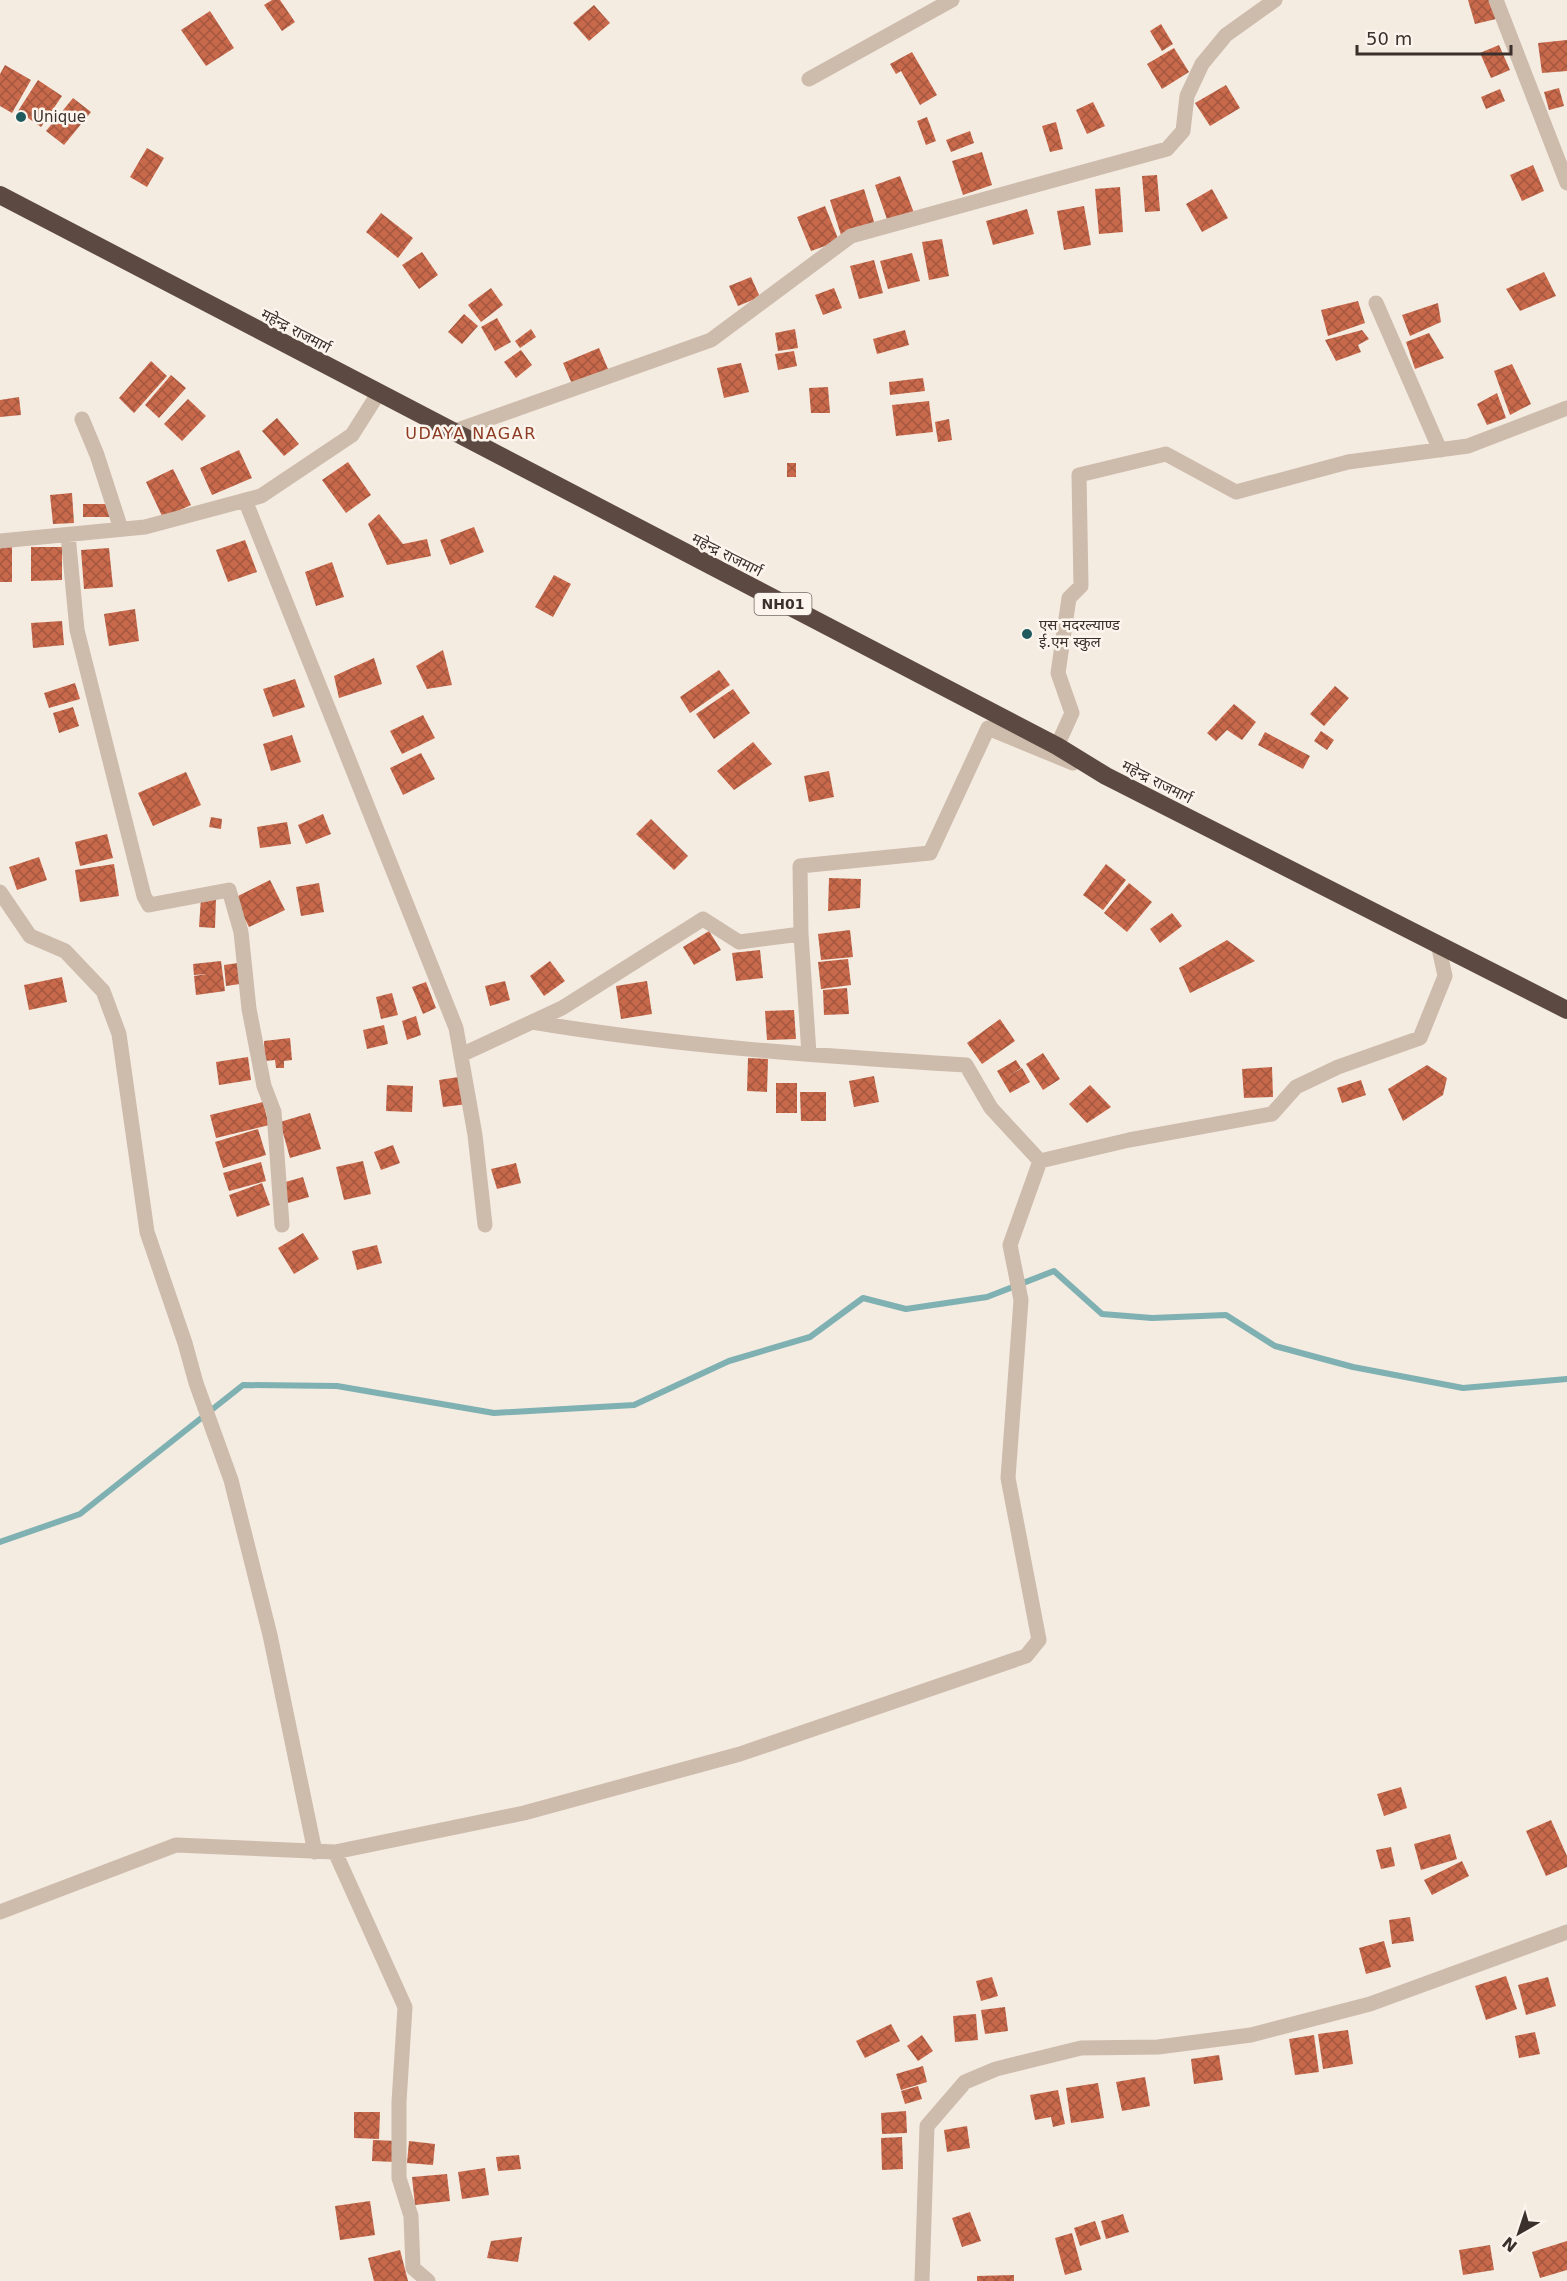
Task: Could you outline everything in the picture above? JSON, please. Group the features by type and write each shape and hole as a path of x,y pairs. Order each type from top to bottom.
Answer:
{"highway":[{"name":"महेन्द्र राजमार्ग","path":"0,195 1057,746 1106,776 1567,1010"}],"street":[{"path":"809,79 952,0"},
{"path":"452,432 711,340 850,236 1167,149 1183,131 1187,96 1202,64 1227,35 1275,0"},
{"path":"1496,0 1567,183"},
{"path":"1376,303 1440,450"},
{"path":"0,541 145,527 261,496 352,435 378,394"},
{"path":"1057,746 1072,712 1058,673 1069,598 1081,586 1079,475 1166,453 1236,492 1348,462 1468,446 1567,408"},
{"path":"82,419 97,455 121,529"},
{"path":"245,500 456,1028 475,1135 485,1225"},
{"path":"68,535 76,630 144,896 149,905 229,890 240,932 249,1009 262,1075 274,1112 282,1225"},
{"path":"809,1054 801,934 800,866 930,853 988,728 1106,776"},
{"path":"0,892 30,936 65,951 103,991 119,1034 147,1232 185,1343 196,1383 231,1480 270,1635 315,1851"},
{"path":"461,1055 562,1008 703,919 739,942 801,934"},
{"path":"1040,1161 1130,1140 1272,1114 1296,1087 1338,1066 1420,1038 1444,976 1438,944"},
{"path":"532,1022 587,1031 809,1054 966,1065 991,1108 1040,1161"},
{"path":"0,1912 176,1845 335,1852 524,1813 740,1754 1026,1656 1039,1640 1008,1478 1021,1300 1010,1245 1040,1161"},
{"path":"335,1852 405,2007 399,2102 399,2178 411,2216 413,2268 428,2281"},
{"path":"922,2281 927,2127 965,2082 996,2069 1081,2048 1158,2047 1251,2035 1370,2004 1567,1932"}],"building":[{"path":"272,0 280,0 295,22 282,31 264,5"},
{"path":"1468,0 1491,0 1496,19 1475,24"},
{"path":"594,5 610,23 589,41 573,23"},
{"path":"210,11 234,48 206,66 181,30"},
{"path":"1161,24 1173,44 1162,51 1150,31"},
{"path":"1567,40 1567,71 1542,73 1538,43"},
{"path":"1499,45 1510,70 1491,78 1480,53"},
{"path":"1174,48 1189,72 1162,89 1147,64"},
{"path":"912,52 937,95 920,105 901,71 896,74 890,64"},
{"path":"5,65 31,80 12,113 0,106 0,74"},
{"path":"38,80 62,96 41,127 18,111"},
{"path":"1226,85 1240,108 1210,126 1195,103"},
{"path":"1559,88 1564,106 1549,110 1544,92"},
{"path":"1500,89 1505,101 1486,109 1481,97"},
{"path":"73,98 91,112 64,145 46,131"},
{"path":"1093,102 1105,126 1087,134 1076,110"},
{"path":"927,117 936,141 926,145 917,121"},
{"path":"1056,122 1063,149 1050,152 1042,126"},
{"path":"970,131 974,143 951,152 946,140"},
{"path":"147,148 164,158 147,187 130,177"},
{"path":"982,152 992,185 963,195 952,161"},
{"path":"1533,165 1544,191 1522,201 1510,175"},
{"path":"1157,175 1160,211 1145,212 1142,176"},
{"path":"900,176 914,213 888,222 875,185"},
{"path":"1120,187 1123,232 1099,234 1095,189"},
{"path":"864,189 875,225 841,235 830,200"},
{"path":"1212,189 1228,218 1202,232 1186,204"},
{"path":"825,206 839,241 811,251 797,217"},
{"path":"1084,206 1091,245 1064,250 1057,211"},
{"path":"1027,209 1034,234 993,245 986,221"},
{"path":"381,213 413,238 398,258 366,232"},
{"path":"942,239 949,276 929,280 922,242"},
{"path":"422,252 438,275 419,289 402,265"},
{"path":"912,253 920,281 888,289 880,261"},
{"path":"874,260 883,293 859,299 850,266"},
{"path":"1544,272 1556,296 1520,311 1506,289"},
{"path":"751,277 760,297 738,306 729,286"},
{"path":"491,288 503,305 481,322 468,305"},
{"path":"834,288 842,308 823,315 815,295"},
{"path":"1358,301 1365,323 1328,336 1321,310"},
{"path":"1438,303 1441,322 1410,336 1402,315"},
{"path":"464,314 478,326 462,344 448,332"},
{"path":"497,318 511,342 495,351 481,327"},
{"path":"531,329 536,337 520,348 515,341"},
{"path":"795,329 798,348 778,351 775,333"},
{"path":"905,330 909,345 877,354 873,339"},
{"path":"1362,330 1369,339 1358,345 1361,352 1336,361 1325,340"},
{"path":"1429,333 1444,358 1415,369 1406,342"},
{"path":"599,348 608,369 572,384 563,363"},
{"path":"521,350 532,365 516,378 504,362"},
{"path":"794,351 797,366 778,370 775,354"},
{"path":"151,361 167,376 134,413 119,398"},
{"path":"741,363 749,392 724,398 717,368"},
{"path":"1512,364 1531,404 1510,415 1494,371"},
{"path":"171,375 186,388 159,418 145,405"},
{"path":"923,378 925,391 890,395 889,382"},
{"path":"828,387 830,413 811,413 809,388"},
{"path":"1497,393 1506,418 1487,425 1477,404"},
{"path":"19,397 21,415 0,417 0,400"},
{"path":"188,399 206,416 182,441 164,424"},
{"path":"929,401 933,432 896,436 892,405"},
{"path":"277,418 299,444 284,456 262,431"},
{"path":"949,419 952,440 938,442 935,422"},
{"path":"239,450 252,478 212,495 200,468"},
{"path":"348,462 371,495 346,513 322,480"},
{"path":"787,463 796,463 796,477 787,477"},
{"path":"173,469 191,505 163,518 146,482"},
{"path":"72,493 74,523 53,524 50,495"},
{"path":"83,504 111,504 111,517 83,517"},
{"path":"379,514 403,544 427,539 431,556 387,565 368,524"},
{"path":"474,527 484,552 450,565 440,540"},
{"path":"245,540 257,572 228,582 216,550"},
{"path":"12,546 12,582 0,582 0,547"},
{"path":"31,547 62,547 62,580 31,581"},
{"path":"109,548 113,587 84,589 81,550"},
{"path":"332,562 344,597 316,606 305,572"},
{"path":"554,575 571,584 553,617 535,607"},
{"path":"135,609 139,641 109,646 104,614"},
{"path":"62,621 64,645 33,648 31,623"},
{"path":"443,650 452,685 427,689 416,666"},
{"path":"374,658 382,684 339,698 334,676"},
{"path":"719,670 730,685 690,713 680,697"},
{"path":"295,679 305,707 273,717 263,689"},
{"path":"75,683 80,699 49,708 44,693"},
{"path":"1335,686 1349,698 1324,726 1310,714"},
{"path":"733,689 750,713 714,739 696,714"},
{"path":"1234,704 1256,722 1242,740 1227,730 1216,741 1207,733"},
{"path":"73,707 79,726 59,733 53,713"},
{"path":"423,715 435,738 402,754 390,731"},
{"path":"1321,731 1334,740 1327,750 1314,741"},
{"path":"1265,732 1310,756 1303,769 1258,745"},
{"path":"292,735 301,762 271,771 263,744"},
{"path":"753,742 772,764 734,790 717,771"},
{"path":"421,753 435,779 403,795 390,768"},
{"path":"829,771 834,797 809,802 804,776"},
{"path":"186,772 201,805 153,826 138,793"},
{"path":"323,814 331,834 306,844 298,825"},
{"path":"211,817 222,819 221,829 209,827"},
{"path":"651,819 688,856 674,870 636,834"},
{"path":"287,822 291,844 260,848 257,827"},
{"path":"107,834 113,858 80,866 75,842"},
{"path":"39,857 47,880 17,890 9,867"},
{"path":"114,864 119,896 80,902 75,870"},
{"path":"1106,864 1126,880 1103,910 1083,895"},
{"path":"829,878 861,879 860,908 828,911"},
{"path":"270,880 285,910 249,927 234,898"},
{"path":"319,883 324,912 301,916 296,887"},
{"path":"1129,883 1152,902 1127,932 1104,913"},
{"path":"201,898 216,899 215,928 199,927"},
{"path":"1172,913 1182,926 1160,943 1150,929"},
{"path":"850,930 853,957 821,960 818,934"},
{"path":"709,931 721,950 694,965 683,947"},
{"path":"1227,940 1255,961 1190,993 1179,968"},
{"path":"760,950 763,978 736,981 732,953"},
{"path":"848,959 851,985 821,989 818,962"},
{"path":"221,961 225,991 196,995 194,976 207,974 194,975 193,964"},
{"path":"550,961 565,981 544,996 530,976"},
{"path":"238,963 240,984 226,986 224,965"},
{"path":"62,977 67,1002 29,1010 24,985"},
{"path":"505,981 510,1000 490,1006 485,986"},
{"path":"647,981 652,1014 621,1019 616,986"},
{"path":"426,982 436,1008 423,1014 412,987"},
{"path":"847,988 849,1014 824,1015 823,990"},
{"path":"392,993 398,1015 381,1019 376,997"},
{"path":"794,1010 796,1039 767,1040 765,1011"},
{"path":"416,1016 421,1035 407,1040 402,1021"},
{"path":"1000,1019 1015,1041 982,1064 967,1043"},
{"path":"384,1025 388,1044 367,1049 363,1030"},
{"path":"290,1038 292,1060 284,1061 284,1068 276,1068 275,1060 265,1061 264,1041"},
{"path":"1043,1053 1060,1079 1043,1090 1026,1064"},
{"path":"248,1057 251,1080 219,1085 216,1062"},
{"path":"748,1058 768,1059 767,1092 747,1091"},
{"path":"1016,1060 1021,1068 1009,1076 1022,1068 1030,1082 1010,1093 997,1071"},
{"path":"1427,1065 1447,1078 1443,1095 1403,1121 1388,1089"},
{"path":"1272,1067 1273,1097 1244,1098 1242,1069"},
{"path":"465,1076 468,1104 443,1107 439,1080"},
{"path":"874,1076 879,1102 854,1107 849,1081"},
{"path":"1361,1080 1366,1095 1342,1103 1337,1088"},
{"path":"776,1083 797,1083 797,1113 776,1113"},
{"path":"387,1085 413,1086 412,1112 386,1111"},
{"path":"1090,1085 1111,1107 1087,1123 1069,1104"},
{"path":"800,1092 826,1092 826,1121 801,1121"},
{"path":"263,1102 269,1125 216,1138 210,1115"},
{"path":"310,1113 321,1149 290,1158 280,1122"},
{"path":"258,1129 266,1155 223,1168 215,1142"},
{"path":"393,1145 400,1163 381,1170 374,1152"},
{"path":"363,1161 371,1194 344,1200 336,1167"},
{"path":"261,1162 266,1181 229,1191 223,1173"},
{"path":"516,1163 521,1183 497,1189 491,1169"},
{"path":"303,1177 309,1197 288,1203 282,1183"},
{"path":"262,1183 270,1205 237,1217 229,1195"},
{"path":"303,1233 319,1259 294,1274 278,1248"},
{"path":"377,1245 382,1263 357,1270 352,1251"},
{"path":"1401,1787 1407,1808 1384,1816 1377,1794"},
{"path":"1551,1820 1567,1856 1567,1867 1546,1876 1526,1831"},
{"path":"1450,1834 1457,1859 1421,1870 1414,1844"},
{"path":"1391,1847 1395,1866 1381,1869 1376,1850"},
{"path":"1462,1861 1469,1876 1432,1895 1424,1880"},
{"path":"1410,1917 1414,1941 1392,1944 1389,1920"},
{"path":"1384,1941 1391,1967 1366,1974 1359,1948"},
{"path":"1506,1976 1517,2009 1486,2020 1475,1986"},
{"path":"992,1977 998,1996 981,2001 976,1981"},
{"path":"1548,1977 1556,2006 1526,2015 1518,1985"},
{"path":"1005,2007 1008,2031 985,2034 981,2010"},
{"path":"976,2014 978,2040 955,2042 953,2016"},
{"path":"891,2024 900,2041 865,2058 856,2041"},
{"path":"1348,2030 1353,2064 1323,2069 1318,2034"},
{"path":"1535,2032 1540,2054 1519,2058 1515,2036"},
{"path":"922,2035 933,2051 918,2061 907,2046"},
{"path":"1314,2035 1319,2072 1295,2075 1289,2039"},
{"path":"1219,2055 1223,2080 1194,2084 1191,2059"},
{"path":"923,2066 927,2082 901,2090 896,2074"},
{"path":"1145,2077 1150,2106 1122,2111 1116,2082"},
{"path":"1098,2083 1104,2118 1071,2123 1066,2088"},
{"path":"918,2086 922,2099 905,2104 901,2091"},
{"path":"1058,2090 1065,2124 1053,2127 1051,2117 1035,2120 1030,2095"},
{"path":"906,2111 907,2133 882,2134 881,2113"},
{"path":"354,2112 380,2112 379,2139 354,2138"},
{"path":"967,2126 970,2148 947,2152 944,2130"},
{"path":"902,2137 903,2169 882,2170 881,2138"},
{"path":"373,2140 397,2141 396,2162 372,2161"},
{"path":"409,2141 435,2144 433,2165 407,2163"},
{"path":"519,2155 521,2169 498,2171 496,2157"},
{"path":"485,2168 489,2195 462,2199 458,2172"},
{"path":"447,2174 450,2201 415,2205 412,2177"},
{"path":"370,2201 375,2235 340,2240 335,2206"},
{"path":"970,2212 981,2241 962,2247 952,2218"},
{"path":"1123,2214 1129,2232 1106,2239 1101,2221"},
{"path":"1095,2221 1101,2239 1080,2246 1074,2228"},
{"path":"1072,2233 1082,2270 1065,2275 1055,2238"},
{"path":"522,2237 518,2262 487,2258 491,2241"},
{"path":"1567,2241 1567,2270 1540,2278 1532,2252"},
{"path":"1490,2245 1494,2270 1463,2275 1459,2250"},
{"path":"400,2250 408,2281 374,2281 368,2258"},
{"path":"1014,2275 1014,2281 977,2281 977,2276"}],"waterway":[{"path":"0,1542 80,1514 243,1385 337,1386 494,1413 634,1405 729,1361 810,1337 863,1298 906,1309 987,1297 1054,1271 1102,1314 1152,1318 1226,1315 1275,1346 1353,1367 1463,1388 1567,1379"}],"place":[{"name":"Unique","path":"21,117"},
{"name":"एस मदरल्याण्ड ई.एम स्कुल","path":"1027,634"}],"district":[{"name":"UDAYA NAGAR","path":"471,433"}]}
